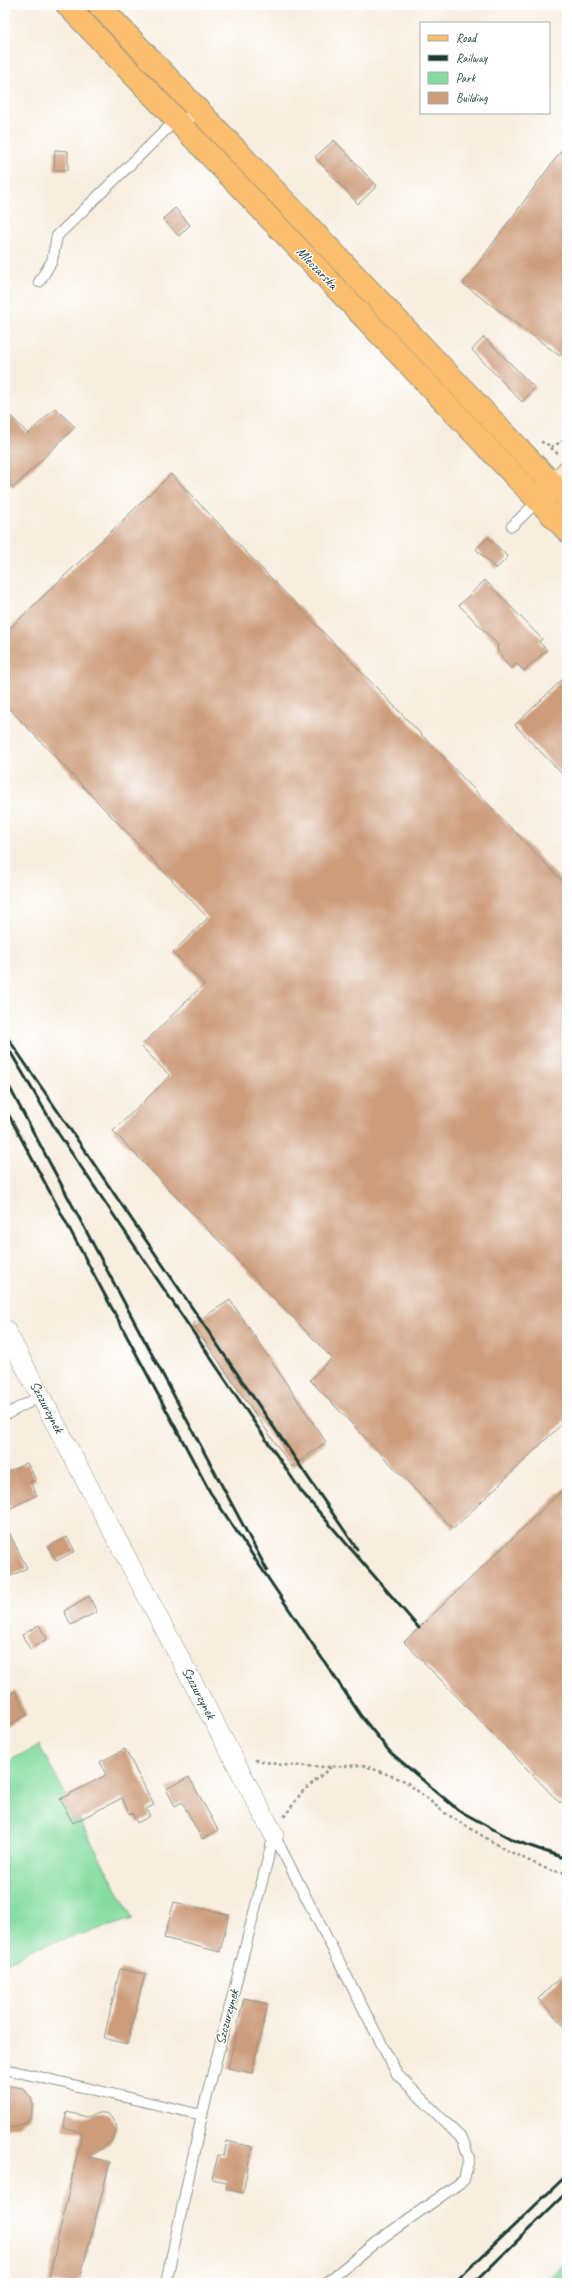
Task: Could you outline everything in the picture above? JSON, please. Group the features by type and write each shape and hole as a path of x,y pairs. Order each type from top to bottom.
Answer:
{"main road":[{"name":"Mleczarska","path":"79,6 176,120 567,531"},
{"name":"Mleczarska","path":"79,6 208,121 563,485"}],"street":[{"path":"538,501 563,485"},
{"name":"Szczurzynek","path":"5,1329 274,1835"}],"lane":[{"path":"39,282 52,261 57,236 176,120 195,116 208,121"},
{"path":"512,526 538,501"},
{"path":"5,1415 41,1396"},
{"path":"274,1835 397,2074 464,2140 469,2158 464,2180 375,2243 326,2283"},
{"name":"Szczurzynek","path":"166,2283 202,2115 274,1835"},
{"path":"5,2070 202,2115"}],"path":[{"path":"551,447 567,438"},
{"path":"231,1754 261,1762 331,1766 363,1765 405,1780 445,1813 504,1849 549,1870 567,1873"},
{"path":"274,1835 302,1792 331,1766"}],"green space":[{"path":"39,1745 133,1919 34,1948 5,1964 5,1763"},
{"path":"567,2261 567,2283 544,2283"}],"building":[{"path":"334,140 377,186 358,204 315,157"},
{"path":"567,143 567,347 560,356 463,284"},
{"path":"55,150 68,151 68,170 54,170"},
{"path":"175,208 190,225 179,236 163,219"},
{"path":"484,337 535,388 522,402 472,350"},
{"path":"55,408 75,427 13,488 5,479 5,410 28,434"},
{"path":"171,474 567,886 567,1419 453,1529 310,1380 332,1358 113,1131 170,1076 141,1046 204,984 173,952 208,918 5,704 5,633"},
{"path":"488,537 508,557 496,569 476,549"},
{"path":"485,580 542,639 539,642 547,650 524,671 517,664 511,669 497,650 498,645 459,605"},
{"path":"567,675 567,718 560,725 567,732 567,779 515,725"},
{"path":"230,1300 326,1442 292,1467 193,1324"},
{"path":"27,1463 36,1480 30,1482 37,1495 11,1508 5,1496 5,1473"},
{"path":"567,1486 567,1796 560,1803 404,1642"},
{"path":"5,1525 27,1568 5,1579"},
{"path":"67,1537 75,1551 56,1561 48,1547"},
{"path":"89,1596 97,1612 71,1625 64,1611"},
{"path":"39,1625 47,1639 30,1649 22,1635"},
{"path":"15,1691 27,1715 5,1727 5,1697"},
{"path":"125,1749 154,1805 146,1809 150,1816 137,1823 132,1813 129,1814 122,1798 73,1823 60,1799 106,1775 100,1762"},
{"path":"189,1777 218,1830 202,1839 182,1802 175,1806 166,1789"},
{"path":"174,1902 229,1915 220,1952 164,1938"},
{"path":"120,1969 145,1974 127,2044 104,2038"},
{"path":"567,1971 567,2029 538,1999"},
{"path":"244,1998 268,2004 252,2073 228,2068"},
{"path":"5,2085 23,2088 32,2099 32,2113 29,2119 17,2127 5,2128"},
{"path":"67,2112 87,2117 98,2113 105,2113 111,2116 117,2127 113,2140 89,2157 110,2162 79,2283 48,2283 82,2133 63,2128"},
{"path":"227,2141 252,2147 243,2193 226,2189 227,2182 212,2179 218,2155 224,2156"}],"railway":[{"path":"5,1034 357,1549"},
{"path":"5,1043 58,1133 301,1491 419,1628"},
{"path":"5,1079 267,1570"},
{"path":"5,1108 210,1492 361,1716 390,1752 458,1810 513,1840 567,1859"},
{"path":"454,2283 567,2175"},
{"path":"474,2283 567,2192"}]}
